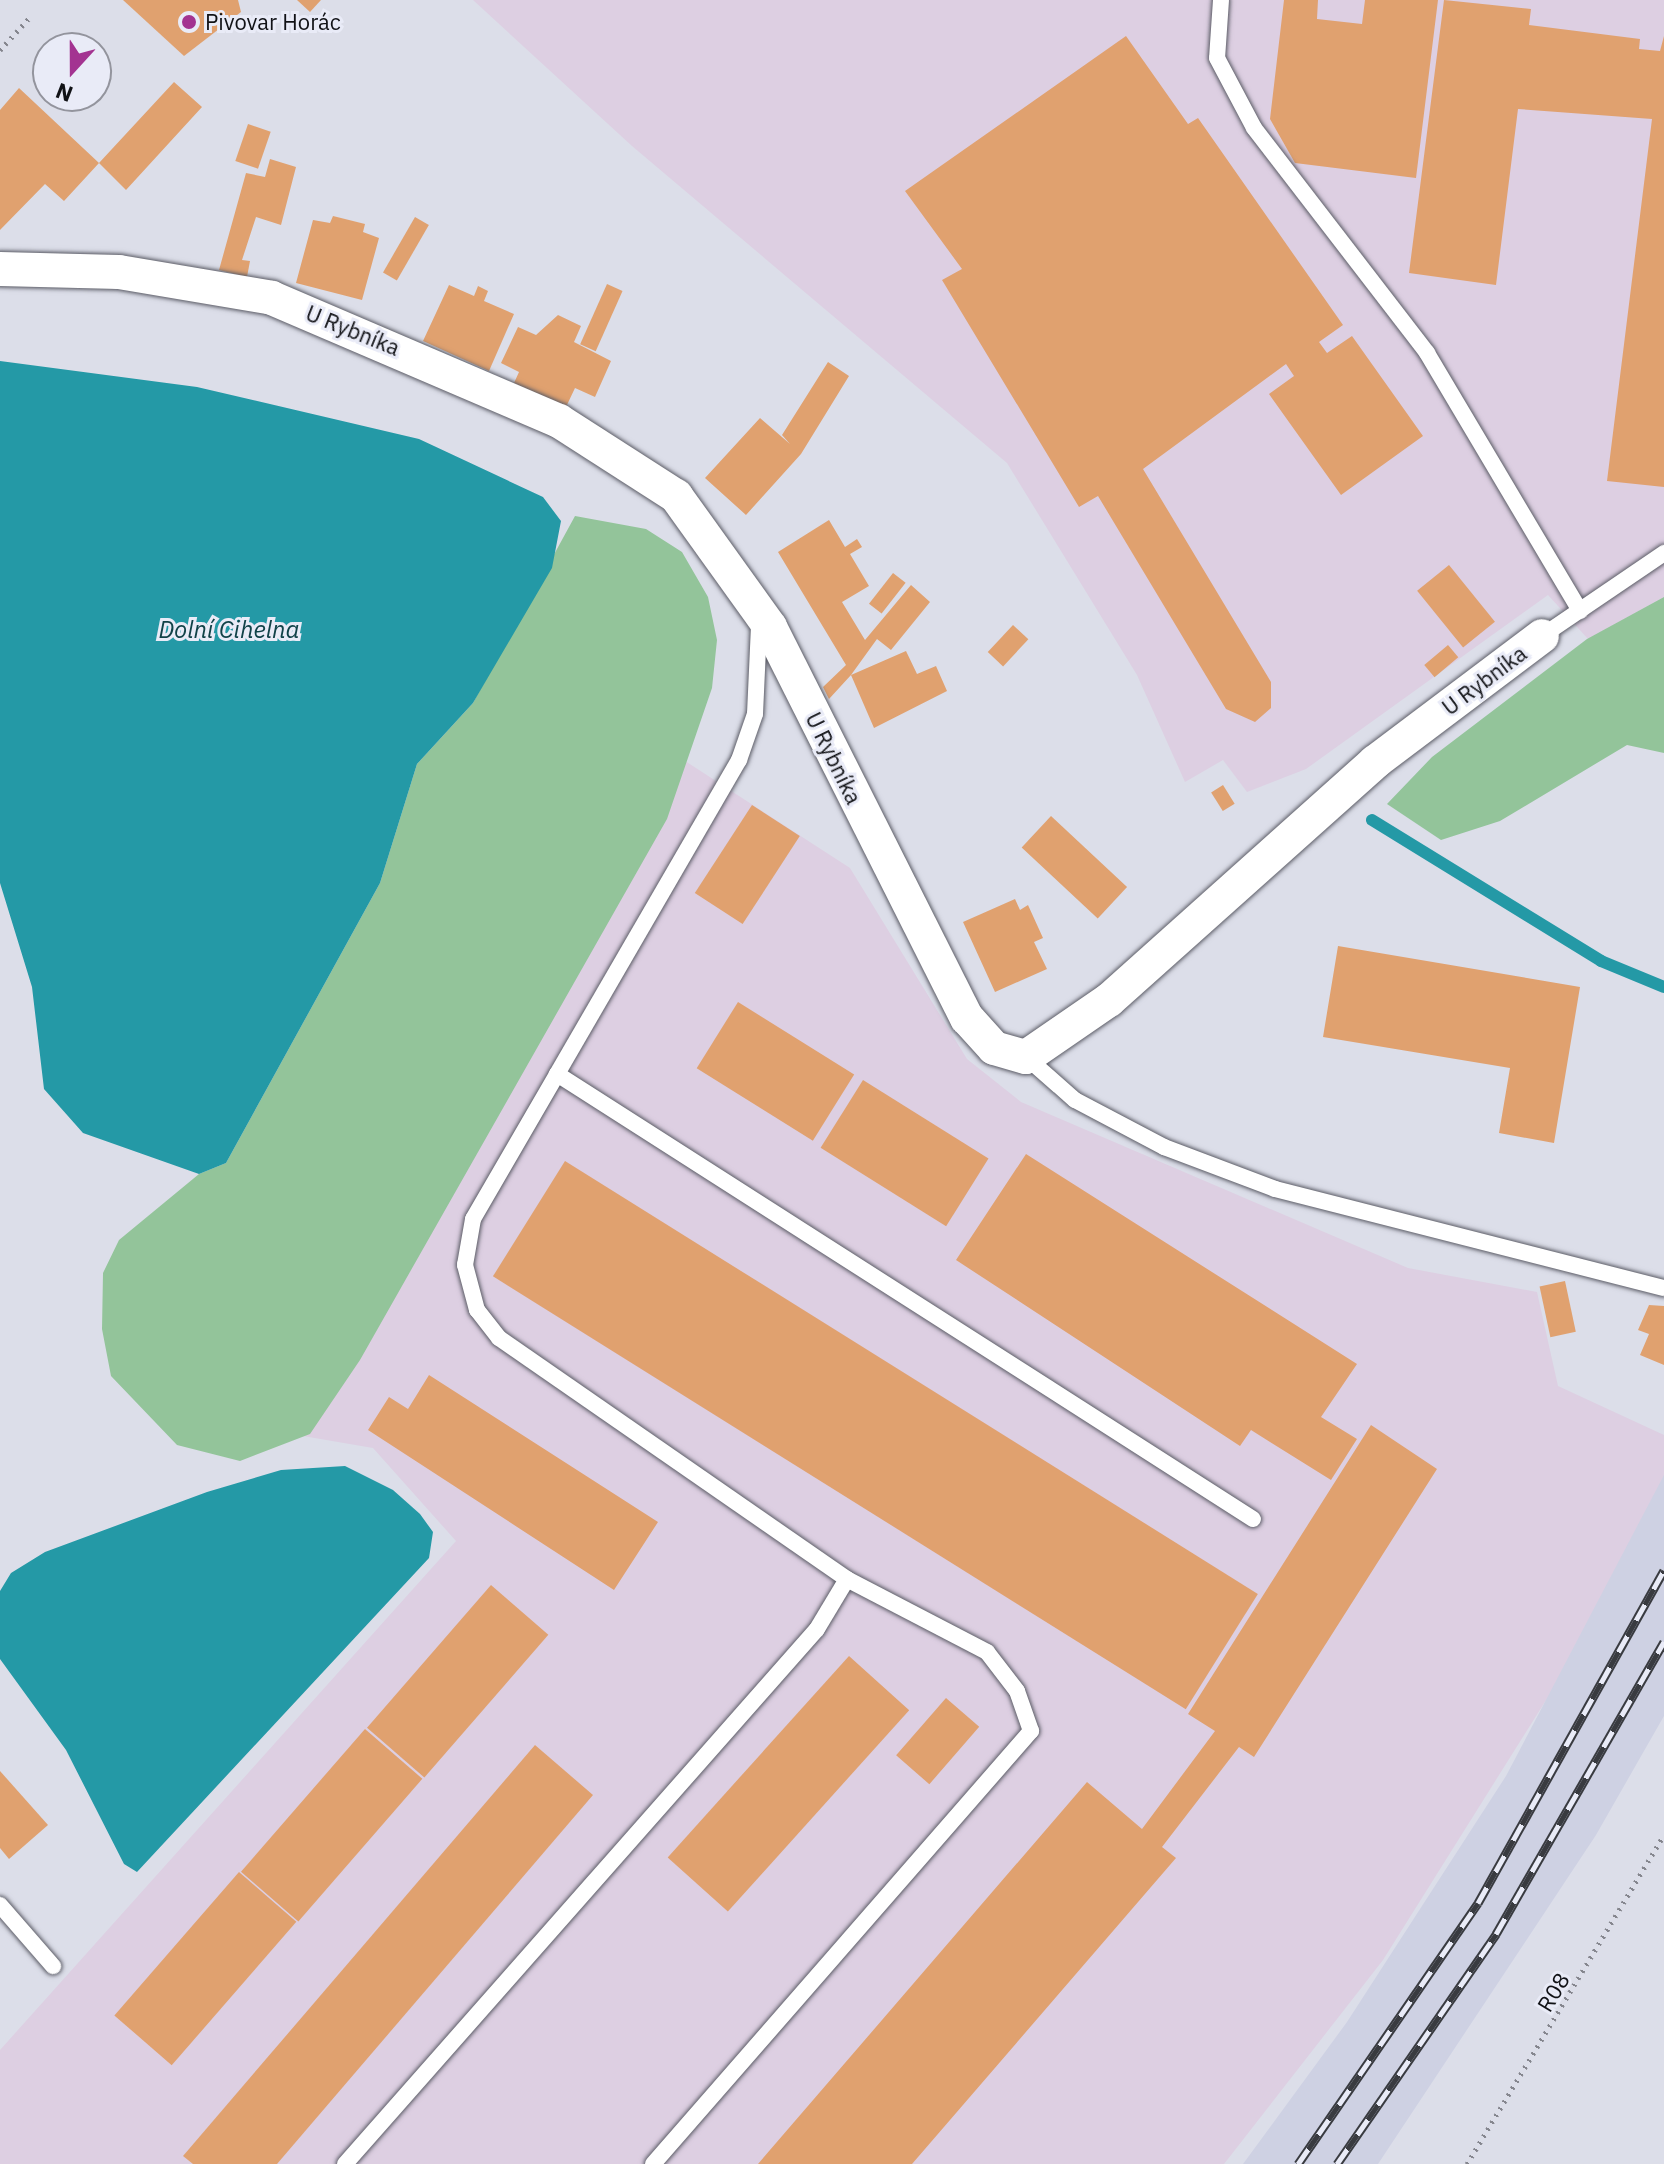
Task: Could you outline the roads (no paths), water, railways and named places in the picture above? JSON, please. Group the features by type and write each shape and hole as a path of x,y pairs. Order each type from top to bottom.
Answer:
{"street":[{"name":"U Rybníka","path":"0,269 119,272 272,298 404,350 559,421 676,496 758,607 967,1018 994,1048 1026,1057 1109,1000 1375,762 1542,636"}],"lane":[{"path":"1221,0 1217,58 1254,128 1427,353 1580,611"},
{"path":"1542,636 1664,553"},
{"path":"653,2164 1031,1731 1017,1691 987,1652 847,1579 499,1338 477,1310 465,1265 473,1219 739,760 755,714 758,607"},
{"path":"1026,1057 1075,1100 1164,1147 1275,1189 1664,1288"},
{"path":"557,1074 1253,1519"},
{"path":"345,2164 817,1629 847,1579"},
{"path":"0,1905 53,1966"}],"water":[{"name":"Dolní Cihelna","path":"0,361 197,387 419,439 543,497 561,521 552,568 473,703 417,764 380,883 226,1163 199,1174 83,1133 44,1089 32,987 0,883"},
{"path":"345,1466 393,1490 420,1514 433,1532 429,1558 137,1872 124,1864 66,1750 0,1659 0,1591 11,1573 45,1552 207,1492 281,1470"}],"waterway":[{"path":"1372,820 1601,961 1664,987"}],"railway":[{"path":"1298,2164 1478,1903 1664,1570"},
{"path":"1337,2164 1496,1934 1664,1642"}],"place":[{"name":"Pivovar Horác","path":"189,22"}]}
